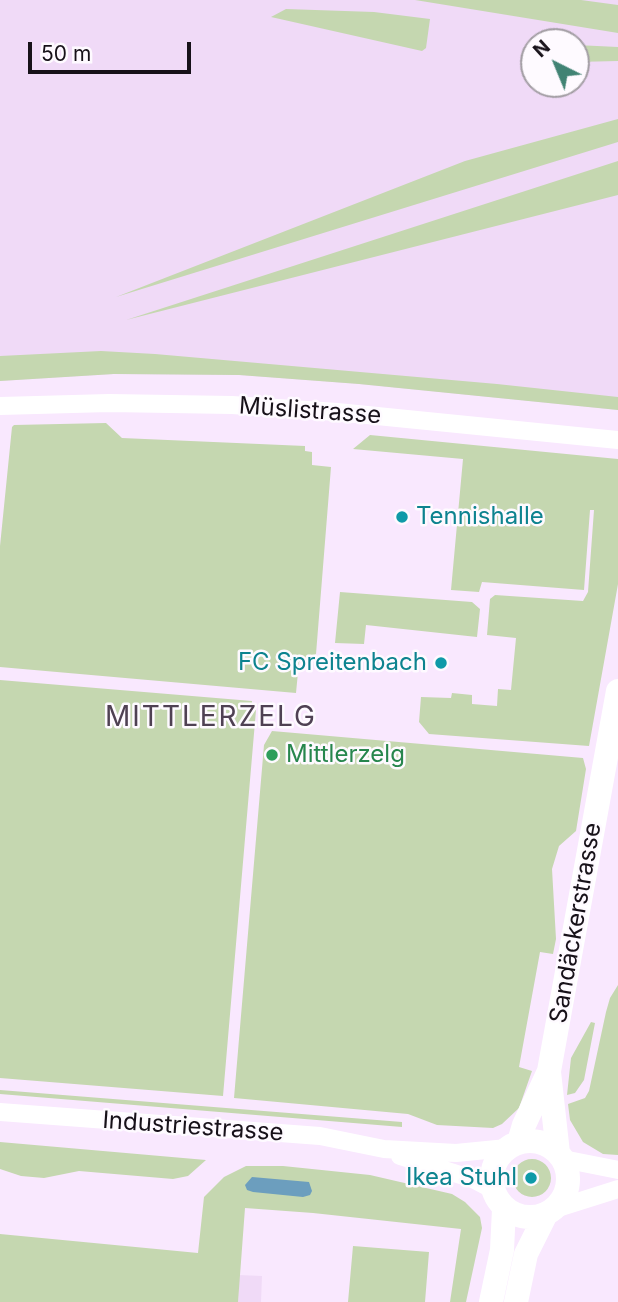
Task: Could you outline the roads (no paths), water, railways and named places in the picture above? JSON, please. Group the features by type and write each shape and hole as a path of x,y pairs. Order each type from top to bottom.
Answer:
{"street":[{"name":"Müslistrasse","path":"0,406 109,403 245,406 337,412 618,440"},
{"name":"Sandäckerstrasse","path":"513,1145 549,1072 618,691"},
{"name":"Sandäckerstrasse","path":"549,1072 560,1156"},
{"name":"Industriestrasse","path":"0,1112 320,1136 384,1149 456,1153 513,1145"},
{"path":"491,1302 502,1250 498,1199 491,1177 493,1166 513,1145 533,1141 547,1144 560,1156 567,1169 567,1190 550,1211 526,1254 516,1302"},
{"name":"Industriestrasse","path":"384,1149 473,1179 498,1199"},
{"path":"560,1156 618,1170"},
{"path":"498,1199 524,1218 618,1189"}],"water":[{"path":"252,1177 309,1182 312,1191 310,1195 303,1197 253,1192 247,1190 245,1185"}],"place":[{"name":"Tennishalle","path":"402,517"},
{"name":"FC Spreitenbach","path":"441,663"},
{"name":"Mittlerzelg","path":"272,755"},
{"name":"Ikea Stuhl","path":"531,1178"}],"district":[{"name":"MITTLERZELG","path":"211,718"}]}
